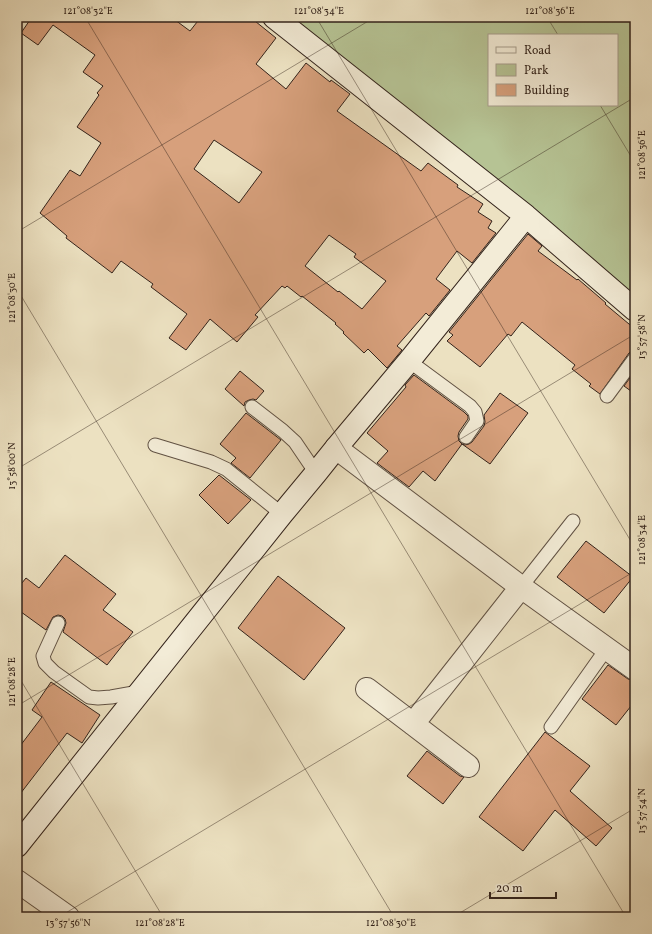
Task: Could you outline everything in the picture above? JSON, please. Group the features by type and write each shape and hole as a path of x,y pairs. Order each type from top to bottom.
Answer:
{"street":[{"path":"274,17 526,216 635,310"},
{"path":"17,846 282,514 409,361 526,216"},
{"path":"336,448 521,587 635,669"},
{"path":"414,724 521,587"},
{"path":"367,690 468,766"},
{"path":"17,881 68,917"}],"lane":[{"path":"607,396 635,358"},
{"path":"409,361 470,406 475,412 477,421 466,437"},
{"path":"252,407 295,442 316,473"},
{"path":"155,445 226,468 282,514"},
{"path":"521,587 573,521"},
{"path":"58,623 43,656 46,663 54,672 89,697 111,697 139,692"},
{"path":"552,727 607,648"}],"green space":[{"path":"286,17 635,17 635,303"}],"building":[{"path":"32,17 171,17 190,31 201,17 250,17 276,38 256,64 286,89 306,63 330,82 331,80 350,94 337,111 421,171 428,163 458,185 457,187 483,204 478,212 492,221 488,228 496,233 472,263 457,251 436,279 450,290 429,316 426,313 397,346 402,350 387,368 368,349 364,353 343,333 344,332 335,324 336,323 287,286 285,288 282,286 255,315 258,317 237,342 210,319 186,350 169,338 187,314 151,287 153,284 121,261 112,273 66,238 67,236 40,213 70,170 80,176 101,143 77,127 99,95 97,93 103,86 83,72 95,55 53,25 38,45 21,33","holes":["214,140 262,172 239,203 194,169","329,235 356,254 354,257 386,281 362,309 305,266"]},
{"path":"528,234 542,246 538,251 577,280 578,279 635,329 635,350 629,353 600,394 589,386 591,384 572,369 575,365 522,322 511,336 508,334 480,367 447,341 453,335 449,332"},
{"path":"240,371 264,391 256,400 253,399 245,402 244,406 225,389"},
{"path":"635,371 635,394 624,386"},
{"path":"414,375 464,412 468,416 468,419 458,436 459,441 462,444 435,481 423,471 409,487 377,463 388,451 367,433 406,387 405,385"},
{"path":"500,393 528,413 490,464 462,444 465,445 472,442 484,426 484,415"},
{"path":"246,413 281,440 250,478 231,463 236,458 220,444"},
{"path":"219,475 251,500 228,524 199,495"},
{"path":"586,541 633,577 604,613 557,577"},
{"path":"65,555 116,594 103,610 133,632 107,665 63,632 66,623 62,616 58,615 53,617 46,630 17,609 17,589 26,578 39,588"},
{"path":"278,576 345,628 304,680 238,628"},
{"path":"608,665 628,679 635,681 635,701 616,725 582,699"},
{"path":"51,682 100,715 82,743 67,733 17,798 17,750 42,717 32,710"},
{"path":"545,732 590,766 570,791 612,828 596,846 555,810 523,851 479,817"},
{"path":"427,751 460,776 464,777 443,804 407,776"}]}
